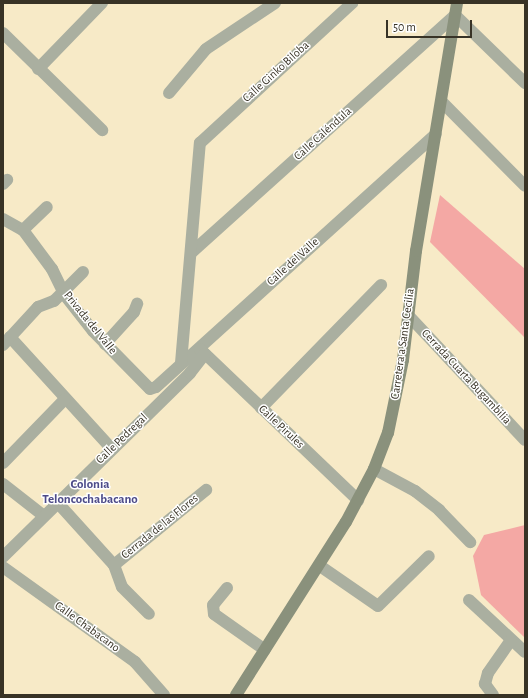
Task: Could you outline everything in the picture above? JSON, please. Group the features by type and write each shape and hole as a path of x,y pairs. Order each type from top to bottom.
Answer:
{"main road":[{"name":"Carretera a Santa Cecilia","path":"236,695 320,566 374,469 388,433 403,360 408,315 456,9"}],"street":[{"path":"38,69 102,3"},
{"path":"169,93 206,49 275,3"},
{"name":"Calle Ginko Biloba","path":"191,253 200,143 352,3"},
{"path":"456,9 525,83"},
{"name":"Calle Caléndula","path":"191,253 456,9"},
{"path":"3,33 38,69 102,130"},
{"path":"442,102 525,186"},
{"name":"Calle del Valle","path":"150,389 156,387 181,363 201,350 436,134"},
{"path":"23,230 47,207"},
{"name":"Privada del Valle","path":"3,220 23,230 45,258 64,294 105,344 150,389"},
{"path":"181,363 191,253"},
{"path":"83,272 64,294 54,301 38,307 6,341 65,399 112,449"},
{"path":"261,408 380,285"},
{"path":"105,344 134,312 137,304"},
{"name":"Cerrada Cuarta Bugambilia","path":"408,315 525,440"},
{"name":"Calle Pirules","path":"201,350 358,500"},
{"name":"Calle Pedregal","path":"3,557 57,502 190,373 201,350"},
{"path":"3,463 65,399"},
{"path":"374,469 415,491 439,510 470,542"},
{"path":"3,484 44,516"},
{"name":"Cerrada de las Flores","path":"114,565 206,490"},
{"name":"Cerrada de las Flores","path":"57,502 114,565 122,587 149,614"},
{"path":"320,566 378,606 429,556"},
{"name":"Calle Chabacano","path":"3,567 135,662 164,695"},
{"path":"227,588 213,605 214,614 265,650"},
{"path":"470,600 525,652"},
{"path":"493,695 487,690 485,684 488,673 511,640"}],"shaded area":[{"path":"440,195 525,269 525,338 430,242"},
{"path":"525,525 525,638 481,595 473,556 484,535"}],"district":[{"name":"Colonia Teloncochabacano","path":"90,494"}]}
